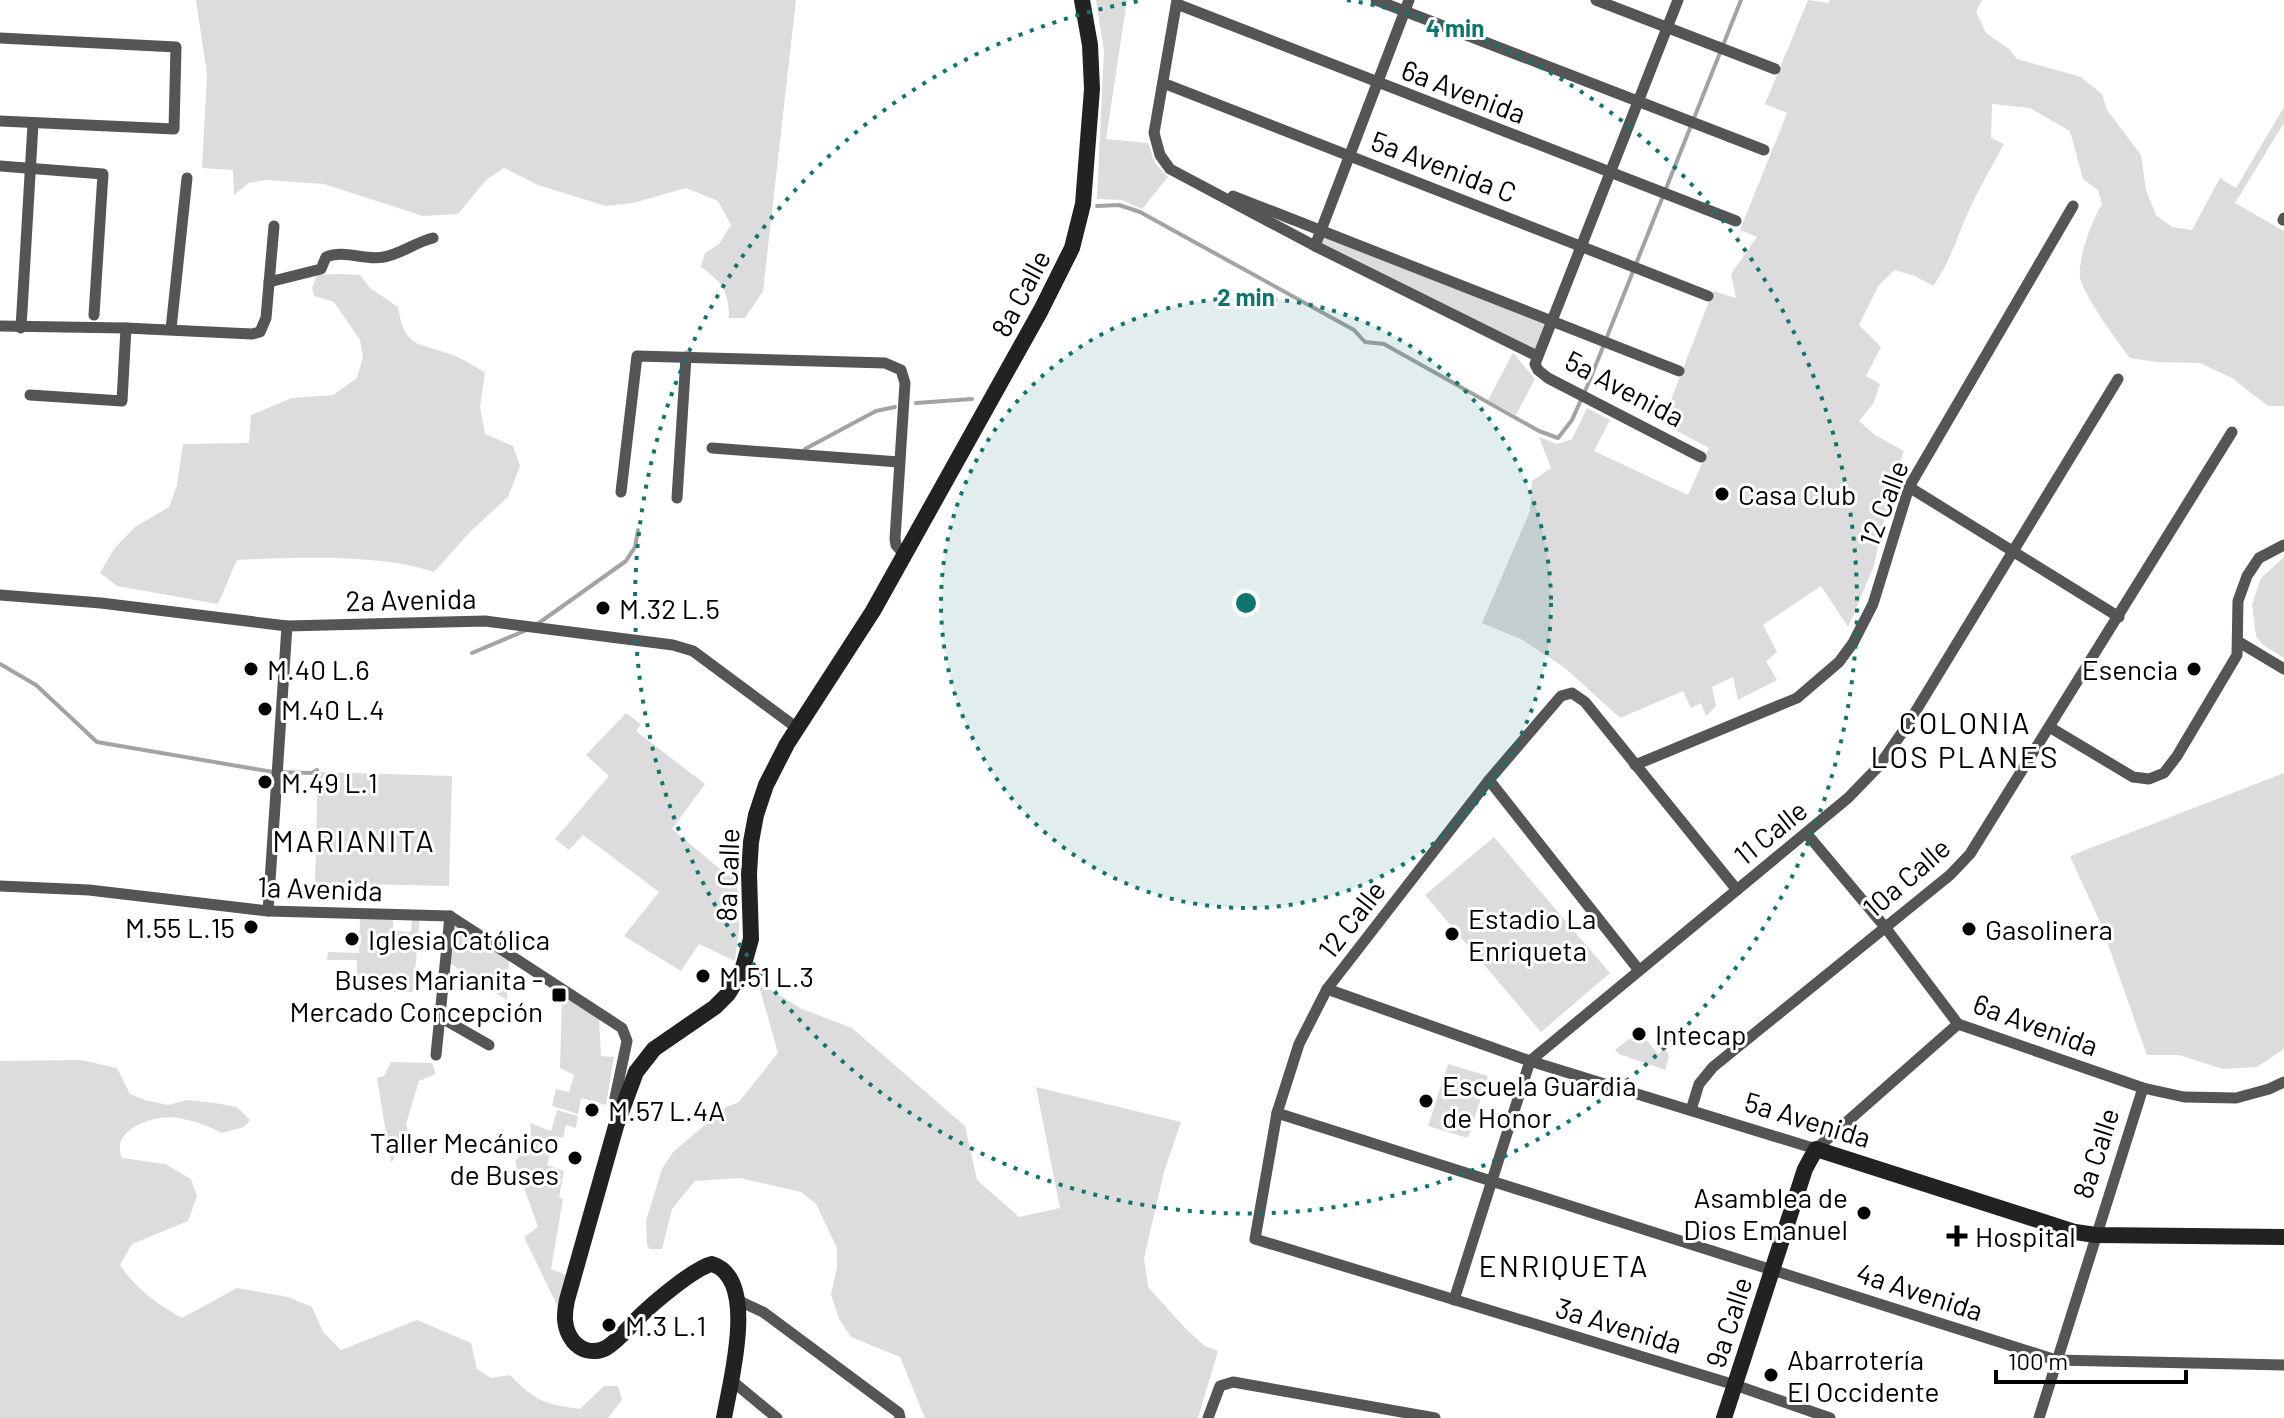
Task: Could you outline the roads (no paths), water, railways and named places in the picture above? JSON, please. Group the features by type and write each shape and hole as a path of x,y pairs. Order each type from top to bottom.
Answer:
{"main road":[{"name":"8a Calle","path":"724,1418 737,1342 737,1300 734,1286 718,1265 709,1264 651,1306 606,1348 589,1351 581,1349 572,1340 565,1321 565,1307 631,1082 647,1055 715,1007 728,994 742,971 751,939 750,857 756,815 766,785 797,728 873,611 1053,288 1076,237 1083,204 1092,89 1090,45 1082,0"},
{"name":"5a Avenida","path":"1816,1149 2075,1232 2096,1235 2284,1237"},
{"name":"9a Calle","path":"1724,1418 1805,1169 1816,1149"}],"street":[{"path":"1376,0 1407,6 1764,150"},
{"path":"1596,0 1775,69"},
{"path":"1177,2 1155,122 1155,142 1167,165 1315,246 1537,356 1678,0"},
{"name":"6a Avenida","path":"1177,2 1377,84 1736,221"},
{"path":"1315,246 1407,6"},
{"path":"0,38 176,47 174,129 0,121"},
{"name":"5a Avenida C","path":"1163,83 1708,296"},
{"path":"21,328 33,124"},
{"path":"0,166 103,174 94,315"},
{"path":"1184,177 1679,371"},
{"path":"171,329 187,178"},
{"name":"12 Calle","path":"1255,1239 1277,1113 1299,1044 1327,989 1489,780 1561,696 1572,693 1585,702 1635,765 1797,698 1839,662 1853,643 1873,604 1909,487 2073,206"},
{"path":"0,326 171,329 244,335 260,332 266,318 274,226"},
{"path":"269,282 310,274 321,269 326,257 335,254 383,258 433,238"},
{"path":"30,395 122,401 126,328"},
{"path":"621,492 637,356 873,361 898,368 903,374 906,389 895,539 904,554"},
{"name":"5a Avenida","path":"1537,356 1535,364 1540,373 1701,457"},
{"path":"677,498 686,357"},
{"name":"11 Calle","path":"1530,1061 1638,969 1807,834 1879,766 1906,727 2118,379"},
{"name":"10a Calle","path":"1691,1110 1699,1084 1707,1073 1950,875 1970,854 2232,432"},
{"path":"712,448 899,462"},
{"path":"1909,487 2119,617"},
{"path":"2051,728 2109,765 2144,780 2160,776 2177,756 2234,662 2239,642 2238,601 2243,584 2259,558 2284,545"},
{"name":"2a Avenida","path":"0,595 101,603 287,626 485,621 690,649 797,728"},
{"path":"268,911 287,626"},
{"path":"2239,642 2284,669"},
{"path":"1635,765 1737,890"},
{"path":"1489,780 1638,969"},
{"name":"6a Avenida","path":"1807,834 1885,927 1958,1024 2143,1088 2184,1097 2236,1098 2284,1082"},
{"name":"1a Avenida","path":"0,886 89,890 268,911 450,916"},
{"path":"436,1055 450,916 622,1028 627,1041 615,1098 620,1116"},
{"name":"5a Avenida","path":"1327,989 1530,1061 1816,1149"},
{"path":"440,1017 489,1045"},
{"name":"9a Calle","path":"1816,1149 1958,1024"},
{"path":"1454,1300 1530,1061"},
{"name":"8a Calle","path":"2039,1418 2143,1088"},
{"name":"4a Avenida","path":"1277,1113 2056,1360 2284,1365"},
{"name":"3a Avenida","path":"1255,1239 1735,1385 1830,1418"},
{"path":"737,1300 763,1312 899,1415"},
{"path":"731,1380 777,1418"},
{"path":"1208,1418 1220,1386 1233,1382 1435,1418"}],"waterway":[{"path":"1097,206 1119,205 1140,212 1354,330 1365,342 1384,344 1539,431 1558,438 1572,420 1589,382 1741,0"},
{"path":"916,403 972,399"},
{"path":"805,449 876,411 895,407"},
{"path":"536,625 626,561 635,547 638,530"},
{"path":"472,653 529,629"},
{"path":"0,664 36,685 97,742 273,772 312,773 317,770"}],"place":[{"name":"Casa Club","path":"1722,494"},
{"name":"M.32 L.5","path":"603,608"},
{"name":"M.40 L.6","path":"251,669"},
{"name":"Esencia","path":"2194,669"},
{"name":"M.40 L.4","path":"265,709"},
{"name":"M.49 L.1","path":"265,782"},
{"name":"M.55 L.15","path":"251,927"},
{"name":"Gasolinera","path":"1969,929"},
{"name":"Estadio La Enriqueta","path":"1452,934"},
{"name":"Iglesia Católica","path":"352,939"},
{"name":"M.51 L.3","path":"703,976"},
{"name":"Buses Marianita - Mercado Concepción","path":"559,995"},
{"name":"Intecap","path":"1639,1034"},
{"name":"Escuela Guardia de Honor","path":"1426,1101"},
{"name":"M.57 L.4A","path":"592,1110"},
{"name":"Taller Mecánico de Buses","path":"575,1158"},
{"name":"Asamblea de Dios Emanuel","path":"1864,1213"},
{"name":"Hospital","path":"1957,1236"},
{"name":"M.3 L.1","path":"609,1325"},
{"name":"Abarrotería El Occidente","path":"1771,1375"}],"district":[{"name":"COLONIA LOS PLANES","path":"1965,739"},
{"name":"MARIANITA","path":"354,840"},
{"name":"ENRIQUETA","path":"1564,1265"}]}
